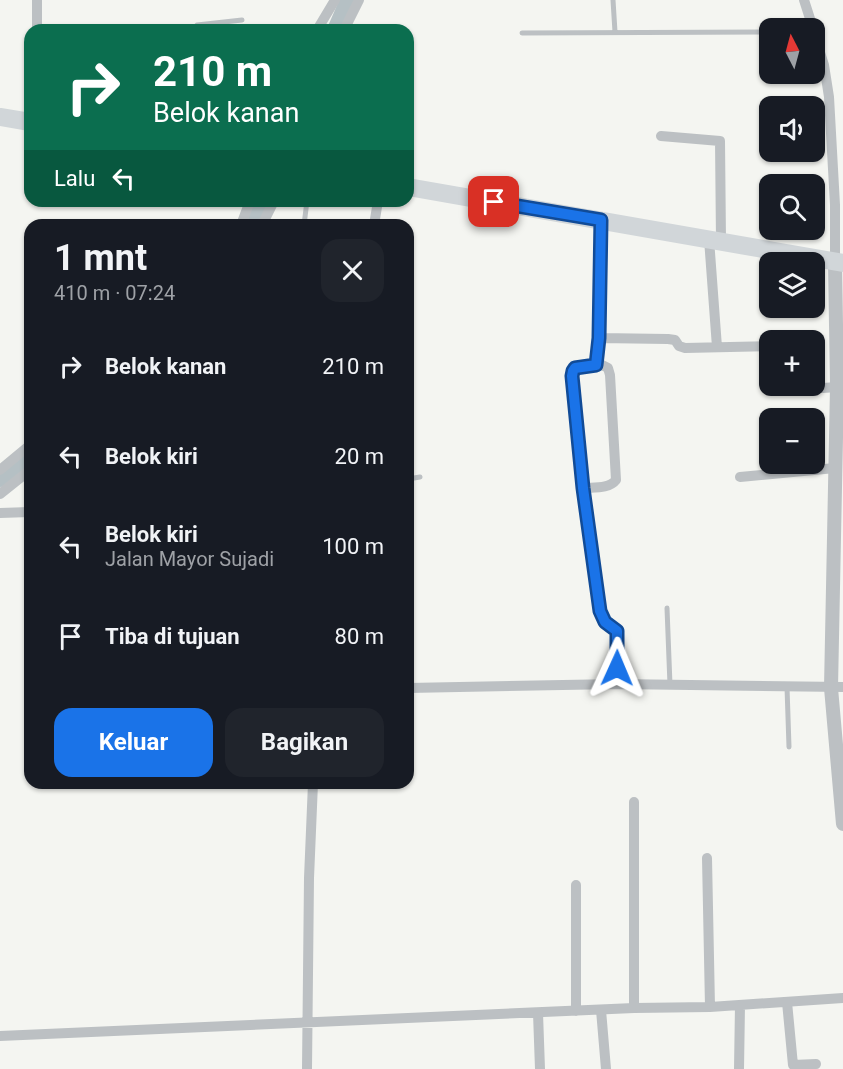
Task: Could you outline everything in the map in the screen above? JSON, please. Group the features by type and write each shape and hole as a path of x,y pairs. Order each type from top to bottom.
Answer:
{"highway":[{"path":"0,117 24,121"},
{"path":"414,188 839,262"}],"street":[{"path":"37,0 37,24"},
{"path":"320,24 334,0"},
{"path":"347,24 359,0"},
{"path":"804,0 810,18"},
{"path":"825,71 829,97 839,262 835,468 837,688 843,824"},
{"path":"661,136 720,141 715,240 717,347"},
{"path":"596,365 599,338 601,220"},
{"path":"599,338 668,339 675,340 679,346 685,348 759,346"},
{"path":"583,488 608,486 616,480 610,375 606,366 580,366 573,371 583,488 601,616 617,631 618,636 617,684"},
{"path":"825,388 837,387"},
{"path":"0,470 24,450"},
{"path":"740,477 835,468"},
{"path":"0,494 24,475"},
{"path":"0,513 24,512"},
{"path":"414,688 617,684 837,688"},
{"path":"307,1069 309,878 313,789"},
{"path":"633,802 634,1008"},
{"path":"707,858 710,1007"},
{"path":"576,885 576,1011"},
{"path":"0,1036 634,1008 710,1007 843,999"},
{"path":"787,1002 793,1065 816,1064"},
{"path":"739,1069 740,1005"},
{"path":"601,1010 606,1069"},
{"path":"537,1013 540,1069"}],"lane":[{"path":"614,0 615,33"},
{"path":"206,24 242,20"},
{"path":"522,33 759,32"},
{"path":"414,478 420,477"},
{"path":"668,609 670,685"},
{"path":"787,687 789,747"}],"waterway":[{"path":"338,24 348,0"},
{"path":"254,219 260,207"},
{"path":"0,479 24,459"}],"route":[{"path":"494,202 601,220 599,338 596,365 575,368 572,376 583,488 600,611 605,622 617,631 617,668"}]}
